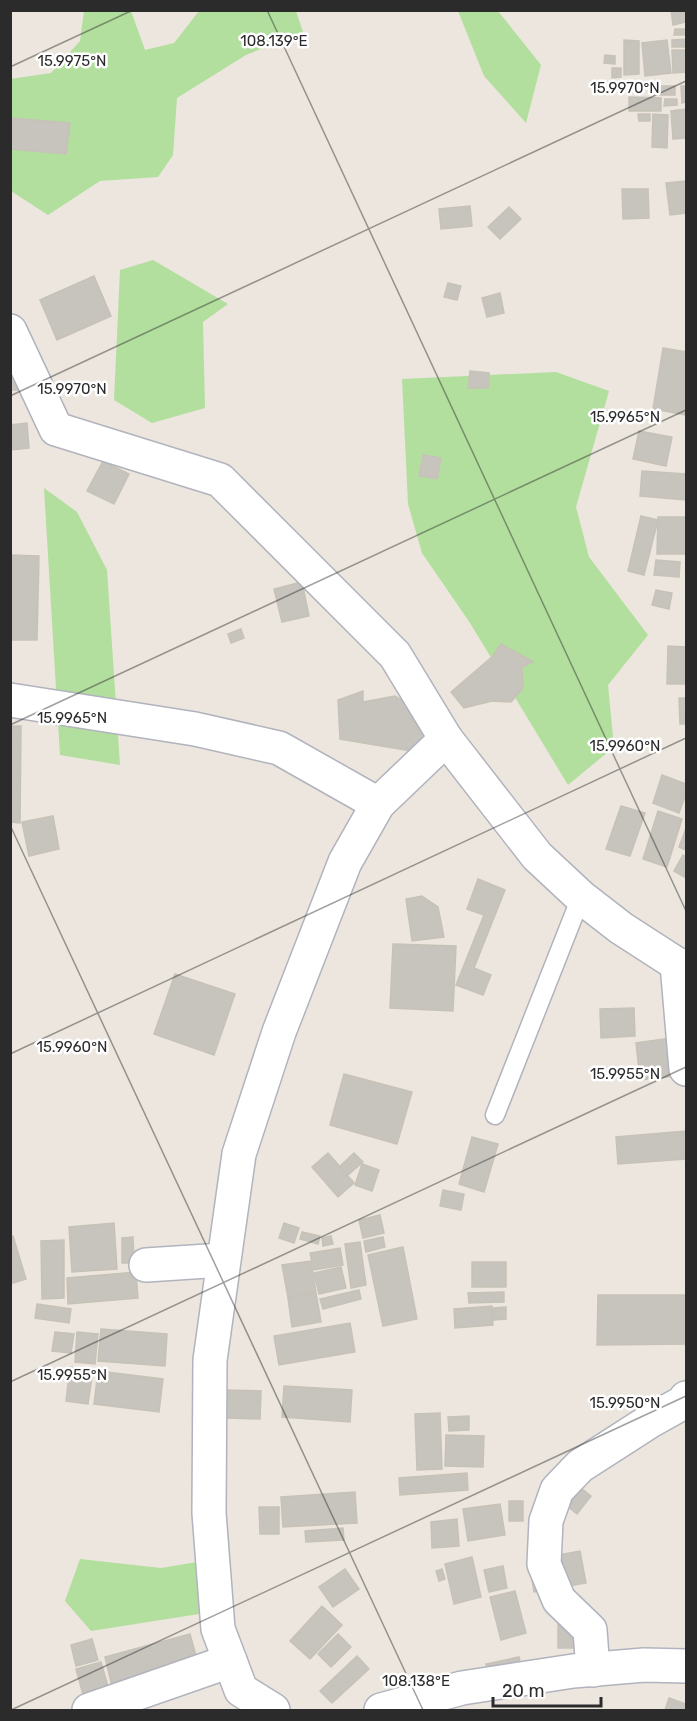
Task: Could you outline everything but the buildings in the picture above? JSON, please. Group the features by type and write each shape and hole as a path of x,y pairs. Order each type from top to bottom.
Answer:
{"street":[{"path":"10,331 56,429 220,480 395,655 446,738 537,856 581,897 621,928 682,967 687,1069"},
{"path":"10,700 195,729 279,748 378,804"},
{"path":"273,1710 241,1690 218,1629 209,1513 210,1360 240,1154 279,1032 345,862 378,804 446,738"},
{"path":"146,1265 223,1260"},
{"path":"592,1670 590,1630 559,1600 544,1564 546,1521 557,1490 580,1466 687,1398"},
{"path":"89,1710 230,1661"},
{"path":"381,1710 462,1688 592,1670 644,1665 687,1666"}],"lane":[{"path":"495,1115 581,897"}],"green space":[{"path":"84,11 131,11 145,50 174,43 199,11 296,11 303,32 246,55 177,98 173,155 158,177 100,181 48,215 11,191 10,79 51,73 80,41"},
{"path":"458,11 498,11 541,65 526,123 484,76"},
{"path":"153,260 228,304 203,322 205,408 152,423 114,400 120,270"},
{"path":"556,372 609,391 576,507 589,557 648,635 608,685 614,747 568,785 470,623 422,553 408,504 402,379"},
{"path":"44,488 77,512 107,570 120,765 60,755"},
{"path":"80,1559 161,1568 197,1562 199,1614 91,1631 65,1601"}]}
